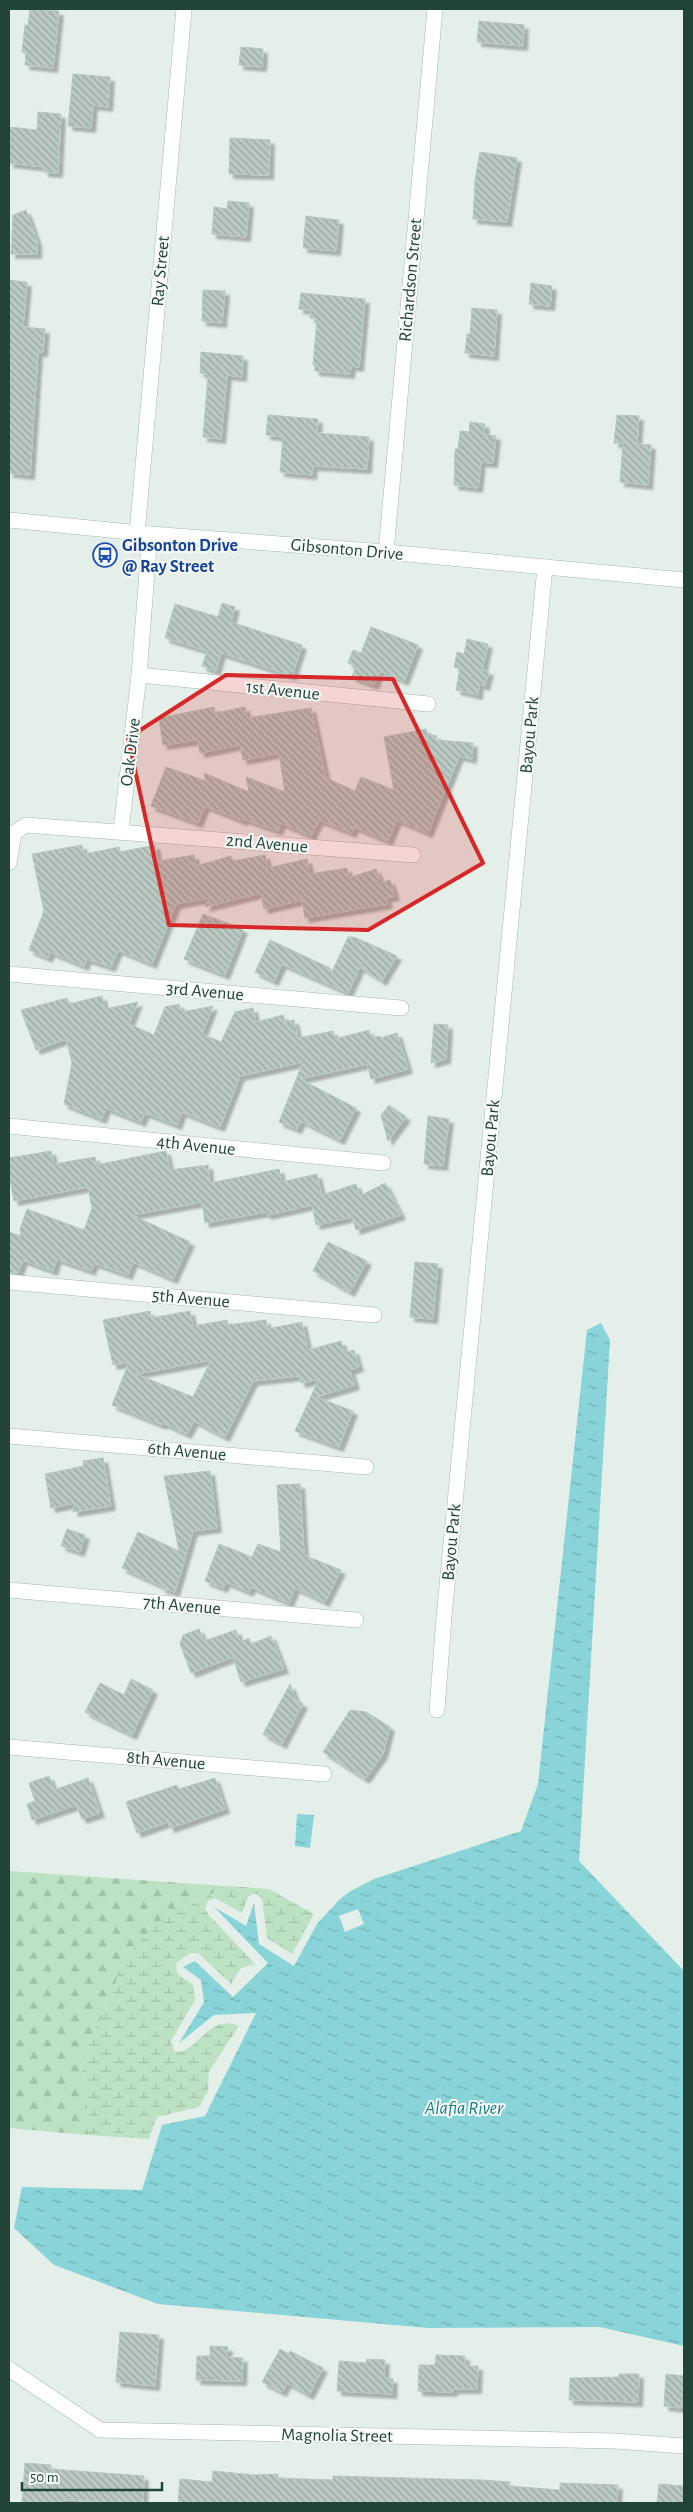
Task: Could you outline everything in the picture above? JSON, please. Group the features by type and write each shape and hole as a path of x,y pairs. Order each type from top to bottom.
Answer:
{"street":[{"name":"Ray Street","path":"143,533 184,9"},
{"name":"Richardson Street","path":"386,552 435,9"},
{"name":"Gibsonton Drive","path":"9,520 143,533 386,552 684,580"},
{"name":"Oak Drive","path":"121,831 139,675 143,533"},
{"name":"Bayou Park","path":"437,1710 444,1617 545,568"},
{"name":"1st Avenue","path":"139,675 428,704"},
{"path":"9,863 14,833 26,825 121,831"},
{"name":"2nd Avenue","path":"121,831 413,856"},
{"name":"3rd Avenue","path":"9,974 401,1008"},
{"name":"4th Avenue","path":"9,1126 383,1163"},
{"name":"5th Avenue","path":"9,1282 374,1315"},
{"name":"6th Avenue","path":"9,1436 366,1467"},
{"name":"7th Avenue","path":"9,1590 356,1620"},
{"name":"8th Avenue","path":"9,1746 324,1774"},
{"name":"Magnolia Street","path":"9,2369 100,2430 615,2441 684,2446"}],"highlighted area":[{"path":"226,675 393,679 483,863 368,930 169,925 128,738"}],"green space":[{"path":"9,1871 225,1886 119,1970 112,1998 89,2042 82,2071 87,2100 88,2135 9,2128"},
{"path":"225,1886 269,1889 314,1914 292,1954 267,1938 262,1899 258,1895 253,1894 248,1897 242,1913 215,1898 208,1901 205,1909 208,1914 255,1964 241,1968 231,1984 198,1953 191,1953 176,1963 177,1973 193,1985 195,2000 171,2041 174,2051 182,2051 189,2048 210,2030 219,2025 228,2023 239,2026 209,2071 208,2091 199,2107 157,2117 149,2139 88,2135 87,2100 82,2071 89,2042 112,1998 119,1970 137,1944 161,1922"}],"water":[{"name":"Alafia River","path":"601,1323 610,1340 579,1861 684,1971 684,2346 600,2327 428,2328 158,2304 54,2265 14,2228 22,2187 142,2190 162,2125 205,2116 256,2013 214,2015 179,2043 204,2002 201,1980 183,1967 195,1961 233,1997 268,1963 214,1907 246,1926 254,1903 259,1944 294,1966 317,1924 349,1892 374,1879 521,1831 538,1784 587,1330"},
{"path":"297,1814 314,1815 310,1848 295,1846"}],"pier":[{"path":"358,1909 364,1924 345,1932 339,1916"}],"building":[{"path":"30,9 59,11 53,68 25,65 26,53 22,52 25,25 28,25"},
{"path":"479,21 524,25 523,46 477,42"},
{"path":"241,47 263,49 262,67 239,65"},
{"path":"73,74 110,77 108,107 93,105 91,128 68,126"},
{"path":"38,112 61,114 58,173 44,172 44,167 9,163 9,127 37,130"},
{"path":"230,138 270,140 269,175 229,174"},
{"path":"480,152 517,158 507,222 473,219 475,180"},
{"path":"228,201 249,203 246,237 212,234 214,207 227,209"},
{"path":"26,210 37,241 37,254 11,254 13,215"},
{"path":"306,216 339,220 336,251 303,248"},
{"path":"9,280 27,282 23,327 45,329 43,352 38,352 30,475 9,473"},
{"path":"531,283 552,286 550,306 529,304"},
{"path":"203,290 225,291 222,323 202,321"},
{"path":"301,293 365,299 359,367 351,366 350,374 315,371 315,365 313,365 317,319 310,318 311,310 299,309"},
{"path":"472,308 497,310 494,356 465,353 467,334 470,334"},
{"path":"201,352 243,356 242,377 227,375 221,439 203,437 208,374 200,373"},
{"path":"268,415 318,419 317,433 369,437 367,469 313,466 312,475 280,472 283,437 266,435"},
{"path":"617,415 639,416 637,444 651,445 648,485 620,482 623,443 614,443"},
{"path":"470,422 485,424 484,434 496,436 493,463 481,462 478,488 454,485 455,449 458,449 460,431 469,432"},
{"path":"222,603 235,607 231,622 302,645 292,676 221,653 216,671 202,666 207,651 165,638 175,604 218,617"},
{"path":"371,627 418,645 404,681 380,671 374,685 352,677 356,666 348,663 353,650 361,653"},
{"path":"467,639 488,644 482,670 489,671 485,686 479,684 478,695 456,690 460,668 454,667 457,652 464,654"},
{"path":"214,707 215,713 245,707 247,718 311,708 326,778 355,791 361,777 394,790 384,737 426,729 428,736 436,735 437,740 473,743 472,759 459,756 428,833 397,820 388,841 354,827 352,833 319,820 311,836 281,823 278,831 244,819 243,821 205,806 198,823 151,806 166,767 206,781 204,773 249,792 246,777 285,792 279,753 243,760 240,745 200,753 198,740 163,745 159,718"},
{"path":"82,845 84,854 119,847 120,852 155,845 158,861 194,855 196,866 231,856 233,861 265,855 268,868 307,859 310,874 347,868 348,878 376,869 381,883 390,880 395,896 386,898 388,904 305,918 302,900 264,909 261,893 205,907 209,898 176,904 152,964 118,950 111,967 87,959 84,966 50,952 48,958 29,950 44,911 32,854"},
{"path":"203,914 243,929 225,975 184,959"},
{"path":"348,937 354,937 397,956 382,981 360,967 348,993 282,964 274,981 255,972 270,940 330,968 331,974"},
{"path":"102,996 105,1009 138,1002 129,1024 154,1035 165,1007 179,1004 182,1012 213,1006 202,1034 221,1042 235,1012 253,1008 256,1022 283,1015 285,1022 294,1020 298,1038 333,1031 335,1039 369,1030 371,1038 380,1036 380,1038 397,1033 408,1069 371,1079 367,1064 300,1079 356,1108 340,1140 301,1121 297,1129 279,1122 303,1062 240,1076 220,1127 182,1112 177,1125 145,1113 141,1122 106,1108 102,1119 64,1104 72,1063 66,1039 36,1050 21,1010 67,998 69,1004"},
{"path":"434,1024 448,1025 446,1059 431,1063"},
{"path":"389,1105 406,1117 388,1141 381,1115"},
{"path":"428,1116 449,1119 443,1166 424,1164"},
{"path":"51,1151 54,1164 95,1157 96,1165 166,1151 170,1170 208,1165 210,1183 279,1169 282,1182 317,1174 322,1195 356,1184 360,1196 385,1183 401,1215 356,1230 352,1217 316,1225 312,1205 267,1215 266,1212 205,1223 202,1202 132,1215 190,1242 173,1279 133,1262 128,1275 94,1263 91,1271 57,1259 53,1271 23,1260 18,1273 9,1273 9,1232 21,1236 20,1229 27,1209 84,1230 92,1208 88,1187 14,1201 9,1175 9,1158"},
{"path":"328,1242 367,1261 350,1292 313,1271"},
{"path":"415,1262 438,1264 433,1319 410,1317"},
{"path":"150,1311 151,1318 190,1311 193,1326 227,1320 228,1325 266,1320 267,1329 302,1322 308,1350 341,1341 345,1353 354,1350 359,1367 350,1370 355,1385 316,1397 353,1411 339,1447 295,1431 319,1379 301,1383 299,1376 253,1381 225,1437 194,1421 187,1434 163,1423 162,1425 112,1405 129,1362 113,1365 103,1320","holes":["211,1360 193,1397 136,1374"]},
{"path":"103,1458 111,1506 73,1512 75,1503 51,1508 45,1474 84,1466 83,1461"},
{"path":"210,1471 217,1528 193,1531 175,1592 161,1588 162,1586 122,1568 138,1532 179,1551 164,1476"},
{"path":"300,1484 304,1555 341,1570 325,1602 295,1588 289,1603 251,1587 249,1592 226,1582 223,1588 205,1581 219,1544 252,1557 258,1544 281,1552 277,1485"},
{"path":"67,1529 85,1535 80,1552 61,1546"},
{"path":"199,1629 204,1641 236,1630 240,1642 249,1638 251,1644 271,1636 284,1669 241,1682 233,1657 191,1673 180,1644 183,1635"},
{"path":"131,1679 153,1690 132,1735 85,1712 100,1683 124,1695"},
{"path":"290,1684 296,1700 303,1704 282,1744 263,1734"},
{"path":"350,1710 366,1712 390,1727 383,1754 365,1779 323,1752"},
{"path":"49,1776 54,1790 88,1778 100,1813 82,1819 76,1805 32,1820 27,1804 35,1801 29,1783"},
{"path":"215,1778 225,1809 170,1828 168,1822 137,1833 126,1802 177,1785 179,1789"},
{"path":"120,2332 159,2335 155,2386 116,2382"},
{"path":"210,2346 228,2347 227,2357 243,2358 242,2381 196,2380 197,2356 210,2356"},
{"path":"280,2349 289,2354 290,2351 323,2368 309,2395 287,2383 282,2392 262,2382"},
{"path":"436,2355 465,2356 465,2366 478,2366 477,2389 453,2389 453,2392 418,2391 419,2365 435,2365"},
{"path":"367,2359 385,2360 384,2378 393,2379 392,2394 337,2391 339,2361 366,2363"},
{"path":"619,2374 639,2374 638,2402 569,2400 570,2378 619,2377"},
{"path":"666,2374 684,2376 684,2405 681,2405 681,2408 664,2406"},
{"path":"25,2463 51,2465 51,2469 144,2476 143,2503 63,2500 62,2503 22,2502"},
{"path":"213,2471 255,2475 278,2474 278,2478 333,2480 333,2476 482,2480 510,2482 509,2486 560,2490 560,2483 618,2485 617,2503 178,2503 180,2479 212,2482"},
{"path":"659,2484 684,2486 684,2503 657,2503"}],"place":[{"name":"Gibsonton Drive @ Ray Street","path":"105,555"}]}
